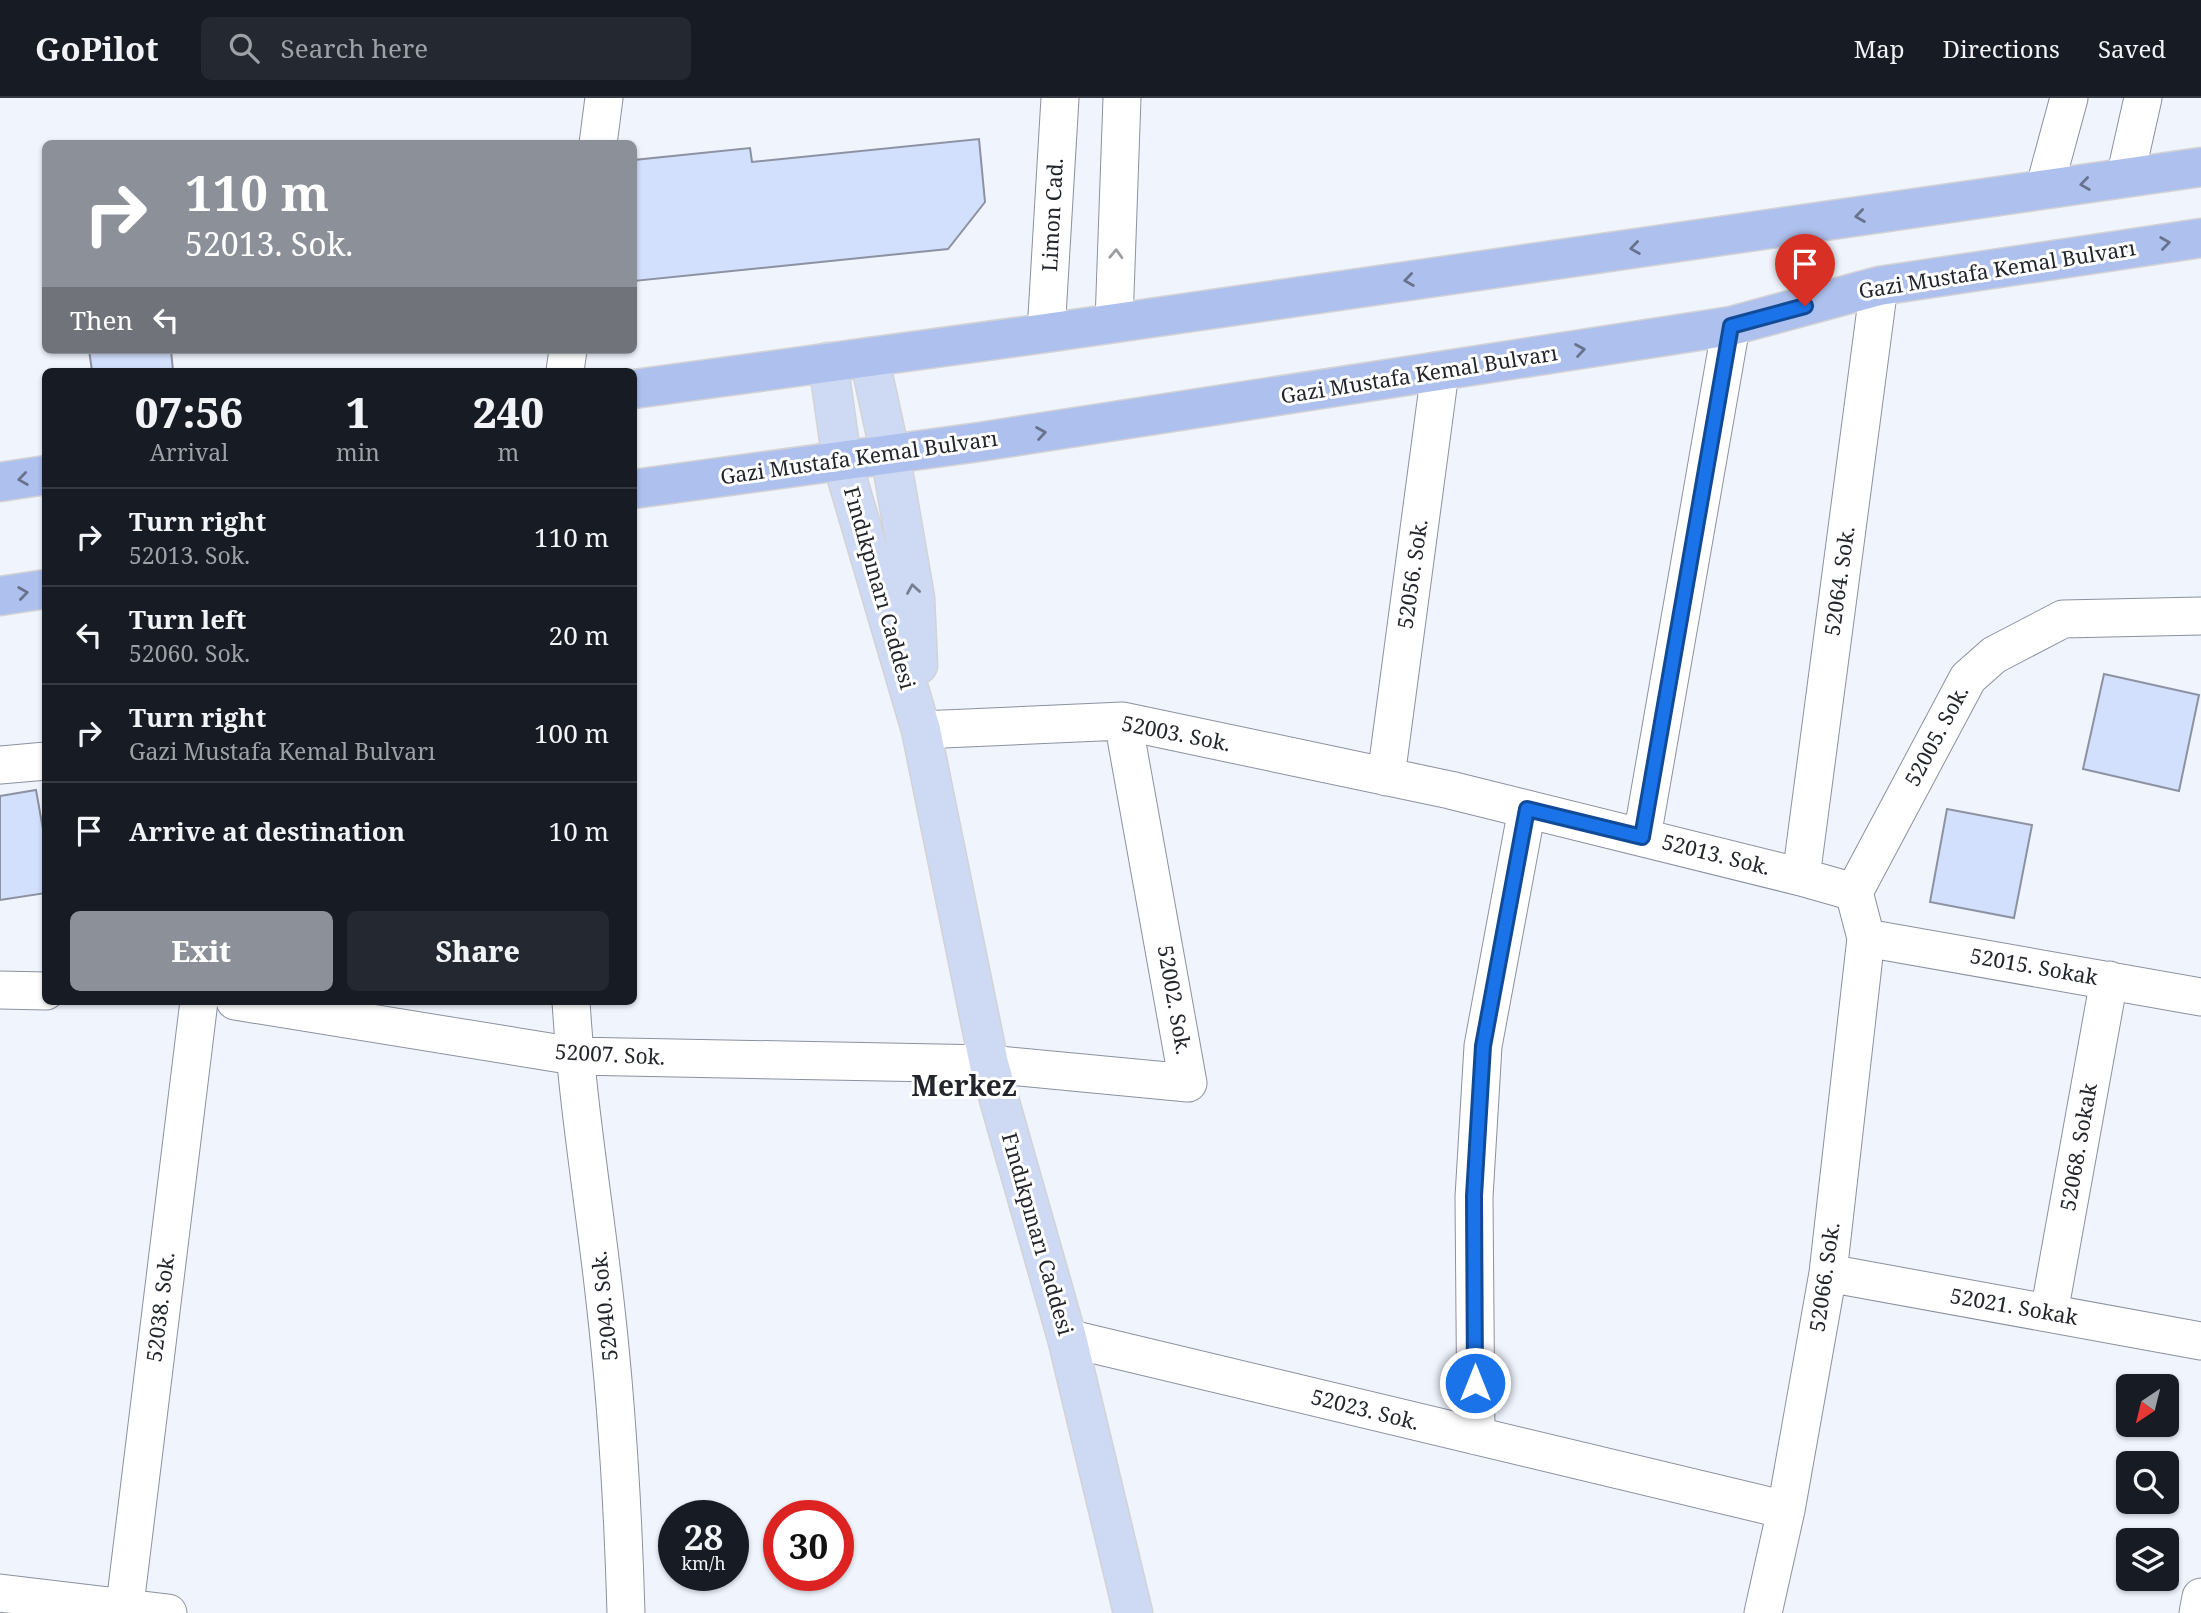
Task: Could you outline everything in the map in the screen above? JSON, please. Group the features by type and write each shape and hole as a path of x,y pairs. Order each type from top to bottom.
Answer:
{"highway":[{"path":"637,389 1046,333 2201,167"},
{"name":"Gazi Mustafa Kemal Bulvarı","path":"637,489 979,442 1731,326 1879,286 2201,238"},
{"path":"0,482 42,476"},
{"path":"0,596 42,590"}],"main road":[{"name":"Fındıkpınarı Caddesi","path":"869,357 890,453 915,598 921,730"},
{"name":"Fındıkpınarı Caddesi","path":"828,362 842,461 921,730 989,1064 1067,1338 1133,1613"}],"street":[{"path":"598,140 604,98"},
{"name":"Limon Cad.","path":"1046,333 1060,98"},
{"path":"1114,323 1122,98"},
{"path":"2044,190 2068,98"},
{"path":"2125,178 2143,98"},
{"name":"52064. Sok.","path":"1801,877 1879,286"},
{"path":"1642,837 1731,326"},
{"name":"52056. Sok.","path":"1386,777 1440,372"},
{"name":"52005. Sok.","path":"1854,892 1968,678 1994,655 2063,619 2201,616"},
{"name":"52003. Sok.","path":"921,730 1123,721 1386,777"},
{"name":"52002. Sok.","path":"989,1064 1188,1083 1123,721"},
{"path":"0,765 42,761"},
{"name":"52013. Sok.","path":"1386,777 1801,877"},
{"path":"1476,1436 1474,1196 1483,1046 1527,809"},
{"path":"1801,877 1854,892 1866,938"},
{"name":"52015. Sokak","path":"1866,938 2201,997"},
{"name":"52066. Sok.","path":"1763,1613 1786,1510 1828,1273 1866,938"},
{"name":"52068. Sokak","path":"2049,1313 2109,981"},
{"path":"0,990 42,991"},
{"name":"52038. Sok.","path":"124,1610 199,1005"},
{"name":"52007. Sok.","path":"261,1005 574,1056 989,1064"},
{"name":"52040. Sok.","path":"570,1005 574,1056 605,1302 623,1500 626,1613"},
{"name":"52021. Sokak","path":"1828,1273 2201,1341"},
{"name":"52023. Sok.","path":"1067,1338 1786,1510"},
{"path":"0,1593 124,1610 168,1613"},
{"path":"2198,1613 2201,1597"}],"building":[{"path":"979,139 985,202 948,249 637,281 637,160 750,148 752,162"},
{"path":"90,354 171,354 173,368 92,368"},
{"path":"2104,674 2199,695 2179,791 2083,769"},
{"path":"36,790 42,824 42,894 0,900 0,796"},
{"path":"1947,809 2032,825 2014,918 1930,902"}],"district":[{"name":"Merkez","path":"964,1086"}],"route":[{"path":"1475,1383 1474,1196 1483,1046 1527,809 1642,837 1731,326 1805,306"}]}
